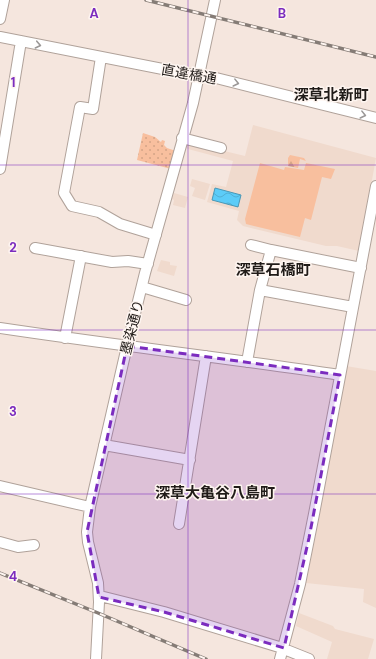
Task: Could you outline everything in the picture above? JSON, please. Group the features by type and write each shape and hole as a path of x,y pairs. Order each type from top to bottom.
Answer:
{"street":[{"path":"0,19 4,0"},
{"name":"墨染通り","path":"96,659 98,583 88,542 87,532 90,507 104,445 131,348 142,287 182,138 193,103 215,0"},
{"name":"直違橋通","path":"0,37 193,75 208,76 376,118"},
{"path":"0,169 21,41"},
{"path":"101,57 93,109 80,107 64,193 72,206 99,212 120,224 156,235"},
{"path":"182,138 221,148"},
{"path":"280,659 284,648 309,538 376,186"},
{"path":"251,245 361,268"},
{"path":"35,248 112,262 128,261 148,264"},
{"path":"247,362 260,290 271,250"},
{"path":"65,338 81,256"},
{"path":"142,287 186,300"},
{"path":"260,290 353,307"},
{"path":"0,328 131,348 206,356 340,375"},
{"path":"179,524 206,356"},
{"path":"104,445 190,460"},
{"path":"0,486 90,507"},
{"path":"0,542 18,547 34,545"},
{"path":"98,597 104,597 164,612 284,648 309,659"}],"highlighted area":[{"path":"127,346 340,375 309,538 284,648 164,612 99,597 87,532"}],"shaded area":[{"path":"253,125 376,158 359,251 337,246 326,246 243,226 237,220 239,211 207,202 212,184 226,187 233,161 188,149 186,147 187,142 245,156"},
{"path":"192,179 210,184 205,200 192,196 195,188 190,186"},
{"path":"174,193 188,197 185,208 173,205 174,200 172,199"},
{"path":"161,260 170,262 170,265 177,266 174,276 157,271"},
{"path":"346,366 376,371 376,608 363,602 364,589 306,583"},
{"path":"299,613 333,626 335,629 374,639 368,659 327,659 332,642 296,626"}],"green space":[{"path":"143,133 155,137 161,142 162,140 165,141 164,145 167,148 176,151 171,169 137,160"},
{"path":"290,155 304,158 306,161 300,159 298,168 288,166 288,158"},
{"path":"260,163 284,170 285,167 304,170 306,163 335,169 331,179 322,177 311,220 305,218 300,237 246,224 245,219"}],"water":[{"path":"215,188 241,195 238,207 212,200"}],"railway":[{"path":"146,0 376,57"},
{"path":"0,573 206,659"}],"district":[{"name":"深草北新町","path":"331,95"},
{"name":"深草石橋町","path":"273,270"},
{"name":"深草大亀谷八島町","path":"215,493"}]}
